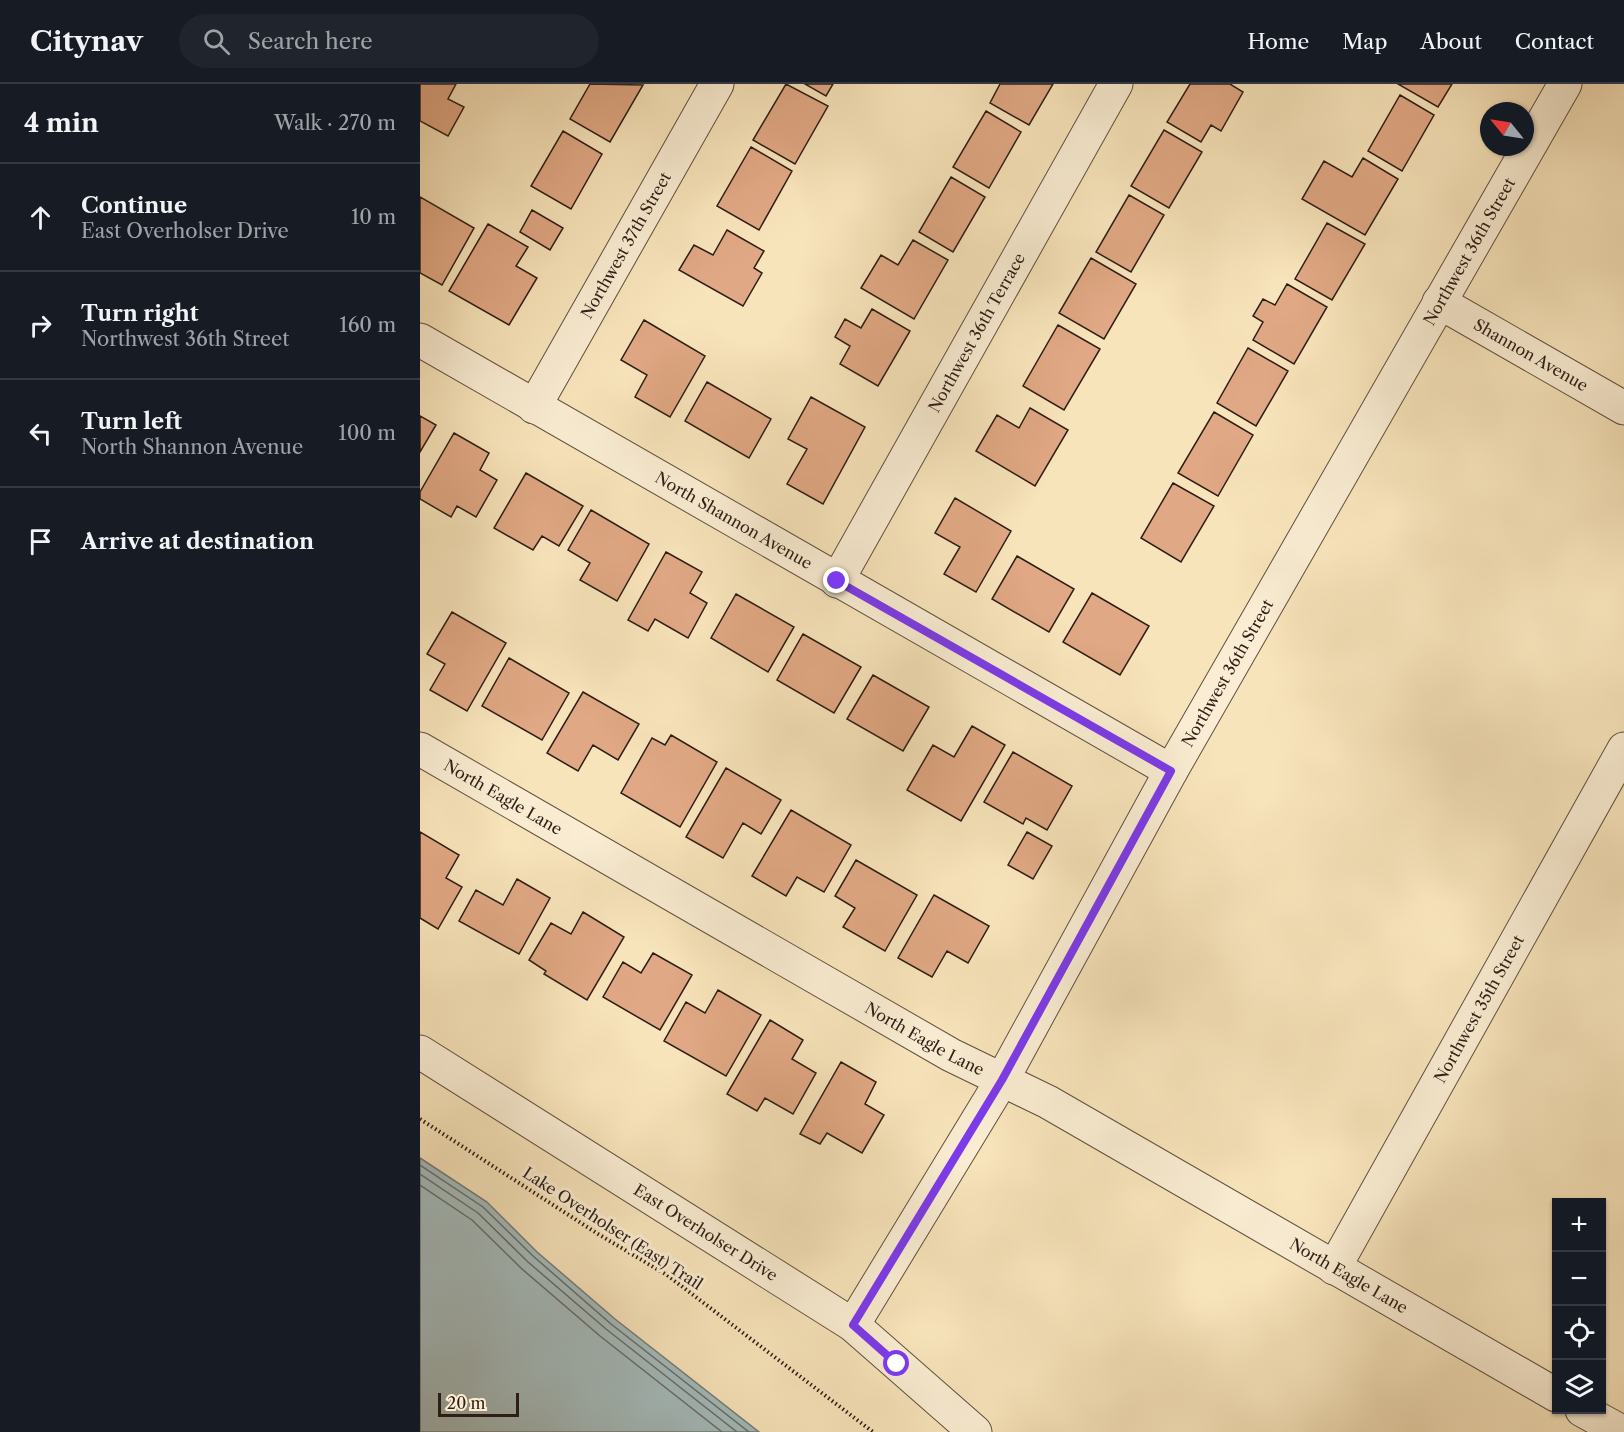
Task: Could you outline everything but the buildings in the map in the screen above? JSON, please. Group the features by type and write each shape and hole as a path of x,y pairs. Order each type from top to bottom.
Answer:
{"street":[{"name":"Northwest 37th Street","path":"534,407 717,84"},
{"name":"Northwest 36th Terrace","path":"837,581 1116,84"},
{"name":"Northwest 36th Street","path":"853,1325 1002,1080 1171,771 1565,84"},
{"name":"Shannon Avenue","path":"1439,302 1624,408"},
{"name":"North Shannon Avenue","path":"420,340 1171,771"},
{"name":"North Eagle Lane","path":"420,749 951,1055 1048,1102 1552,1392"},
{"name":"Northwest 35th Street","path":"1334,1268 1624,749"},
{"name":"East Overholser Drive","path":"420,1052 853,1325 975,1432"},
{"path":"1589,1414 1622,1432"}],"path":[{"name":"Lake Overholser (East) Trail","path":"420,1119 598,1234 668,1275 873,1432"}],"water":[{"path":"420,1158 487,1202 537,1252 615,1319 759,1432 420,1432"}],"route":[{"path":"837,581 1171,771 1002,1080 853,1325 897,1364"}]}
